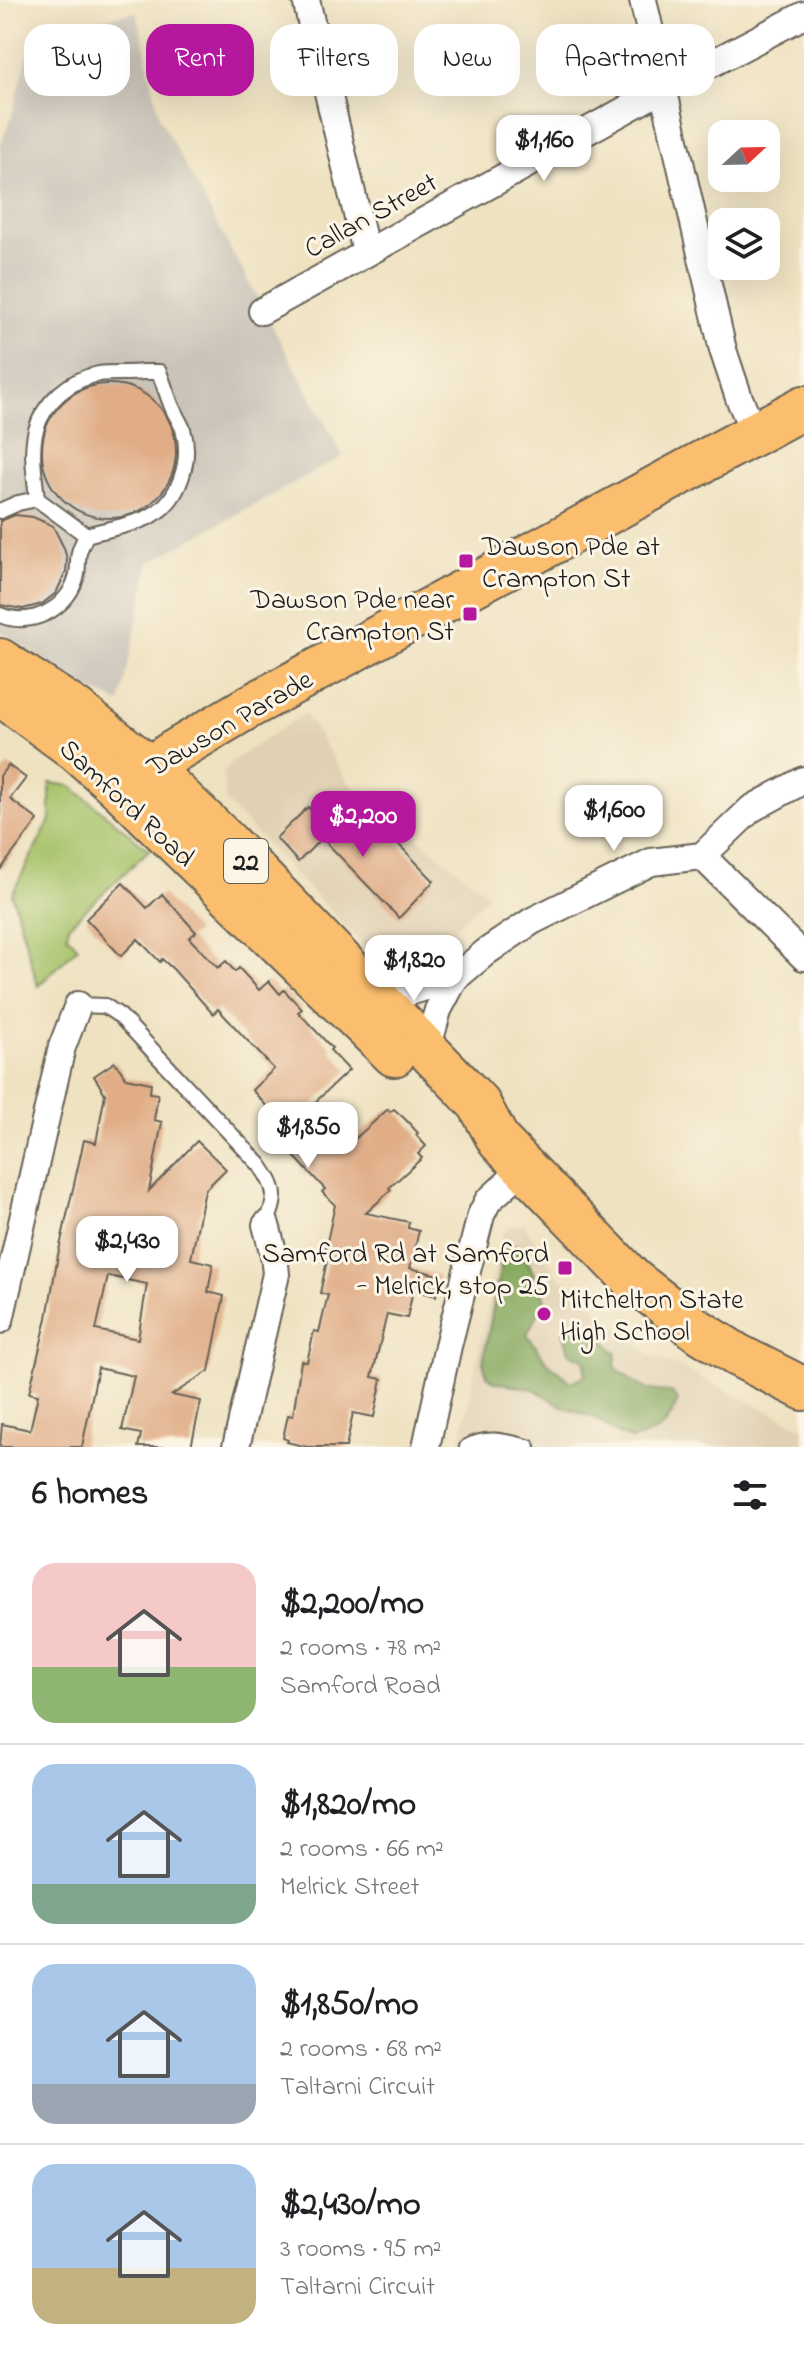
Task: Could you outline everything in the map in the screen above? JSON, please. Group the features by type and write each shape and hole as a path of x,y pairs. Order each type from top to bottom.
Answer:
{"main road":[{"name":"Dawson Parade","path":"134,778 245,709 804,407"},
{"name":"Samford Road","path":"0,660 75,709 134,778 461,1121 512,1154"},
{"name":"Samford Road","path":"0,694 76,750 134,778 227,842 479,1104 512,1154 633,1280 696,1329 737,1355 804,1389"}],"street":[{"path":"306,0 366,252"},
{"path":"643,0 648,24"},
{"name":"Callan Street","path":"715,62 804,15"},
{"name":"Callan Street","path":"262,311 650,96"},
{"path":"665,96 723,350 755,434"},
{"path":"427,1050 438,1010 455,978 486,952 532,921 651,862 702,856 751,809 804,780"},
{"path":"702,856 804,957"},
{"path":"380,1001 455,978"},
{"path":"0,1320 62,1047 78,1005"},
{"path":"426,1447 481,1215 512,1154"},
{"path":"236,1447 276,1274 266,1225"}],"lane":[{"path":"37,499 33,452 37,429 48,407 62,391 83,378 102,374 159,372 183,430 186,454 182,476 171,499 153,515 86,535"},
{"path":"0,511 37,499 86,535"},
{"path":"0,615 30,618 58,607 70,593 77,575 78,554 86,535"},
{"path":"78,1005 105,1006 120,1016 260,1165 273,1184 275,1200 266,1225"},
{"path":"467,1447 487,1439 528,1447"}],"shaded area":[{"path":"137,12 146,54 146,96 155,96 160,119 343,456 150,562 120,703 91,690 0,631 0,146 24,69 24,96 130,96 130,24 72,24"},
{"path":"305,713 348,782 489,895 411,969 385,969 225,801 223,774 232,761"},
{"name":"Mitchelton State High School","path":"524,1224 555,1272 649,1355 804,1428 804,1447 459,1447 502,1235 509,1226"}],"green space":[{"path":"50,783 71,786 149,850 69,925 67,935 78,947 38,986 12,894 50,820"},
{"path":"509,1245 521,1247 546,1300 527,1334 547,1362 571,1382 585,1376 585,1360 569,1352 563,1331 591,1326 616,1353 615,1367 640,1386 671,1392 678,1401 666,1424 632,1440 534,1389 495,1382 487,1376 483,1362 503,1254"}],"building":[{"path":"109,384 135,389 156,404 171,425 176,451 171,477 156,498 135,513 109,518 83,513 62,498 47,477 42,451 47,425 62,404 83,389"},
{"path":"15,515 33,517 53,526 67,559 66,572 56,593 42,604 23,609 0,605 0,521"},
{"path":"8,765 26,778 10,799 38,820 0,870 0,776"},
{"path":"308,807 328,828 338,818 362,843 367,839 371,844 385,830 434,881 399,918 322,838 298,862 276,838"},
{"path":"123,883 147,908 162,894 196,932 189,938 218,968 226,961 235,972 239,968 259,990 269,981 280,994 284,990 302,1009 298,1012 349,1070 310,1107 345,1148 388,1109 390,1112 394,1109 405,1119 426,1146 418,1154 422,1158 366,1213 409,1222 408,1228 419,1231 410,1268 438,1275 436,1296 413,1290 407,1318 387,1314 372,1377 382,1379 374,1417 353,1413 346,1447 307,1447 283,1438 288,1415 293,1416 301,1361 307,1362 314,1331 319,1332 328,1295 320,1293 327,1261 323,1260 335,1205 322,1192 325,1189 293,1155 303,1146 252,1090 274,1069 218,1009 213,1014 173,969 162,959 160,962 138,939 121,956 86,919"},
{"path":"115,1062 126,1078 151,1083 150,1093 158,1094 154,1120 162,1122 149,1191 197,1141 226,1169 205,1190 191,1259 213,1264 208,1292 224,1296 209,1371 172,1395 201,1401 191,1447 138,1447 141,1434 122,1430 134,1376 98,1368 82,1447 0,1447 2,1424 30,1430 38,1395 29,1393 58,1255 84,1140 96,1143 105,1094 94,1076","holes":["108,1276 147,1284 138,1339 96,1330"]}],"place":[{"name":"Dawson Pde at Crampton St","path":"466,561"},
{"name":"Dawson Pde near Crampton St","path":"470,614"},
{"name":"Samford Rd at Samford - Melrick, stop 25","path":"565,1268"},
{"name":"Mitchelton State High School","path":"544,1314"}]}
